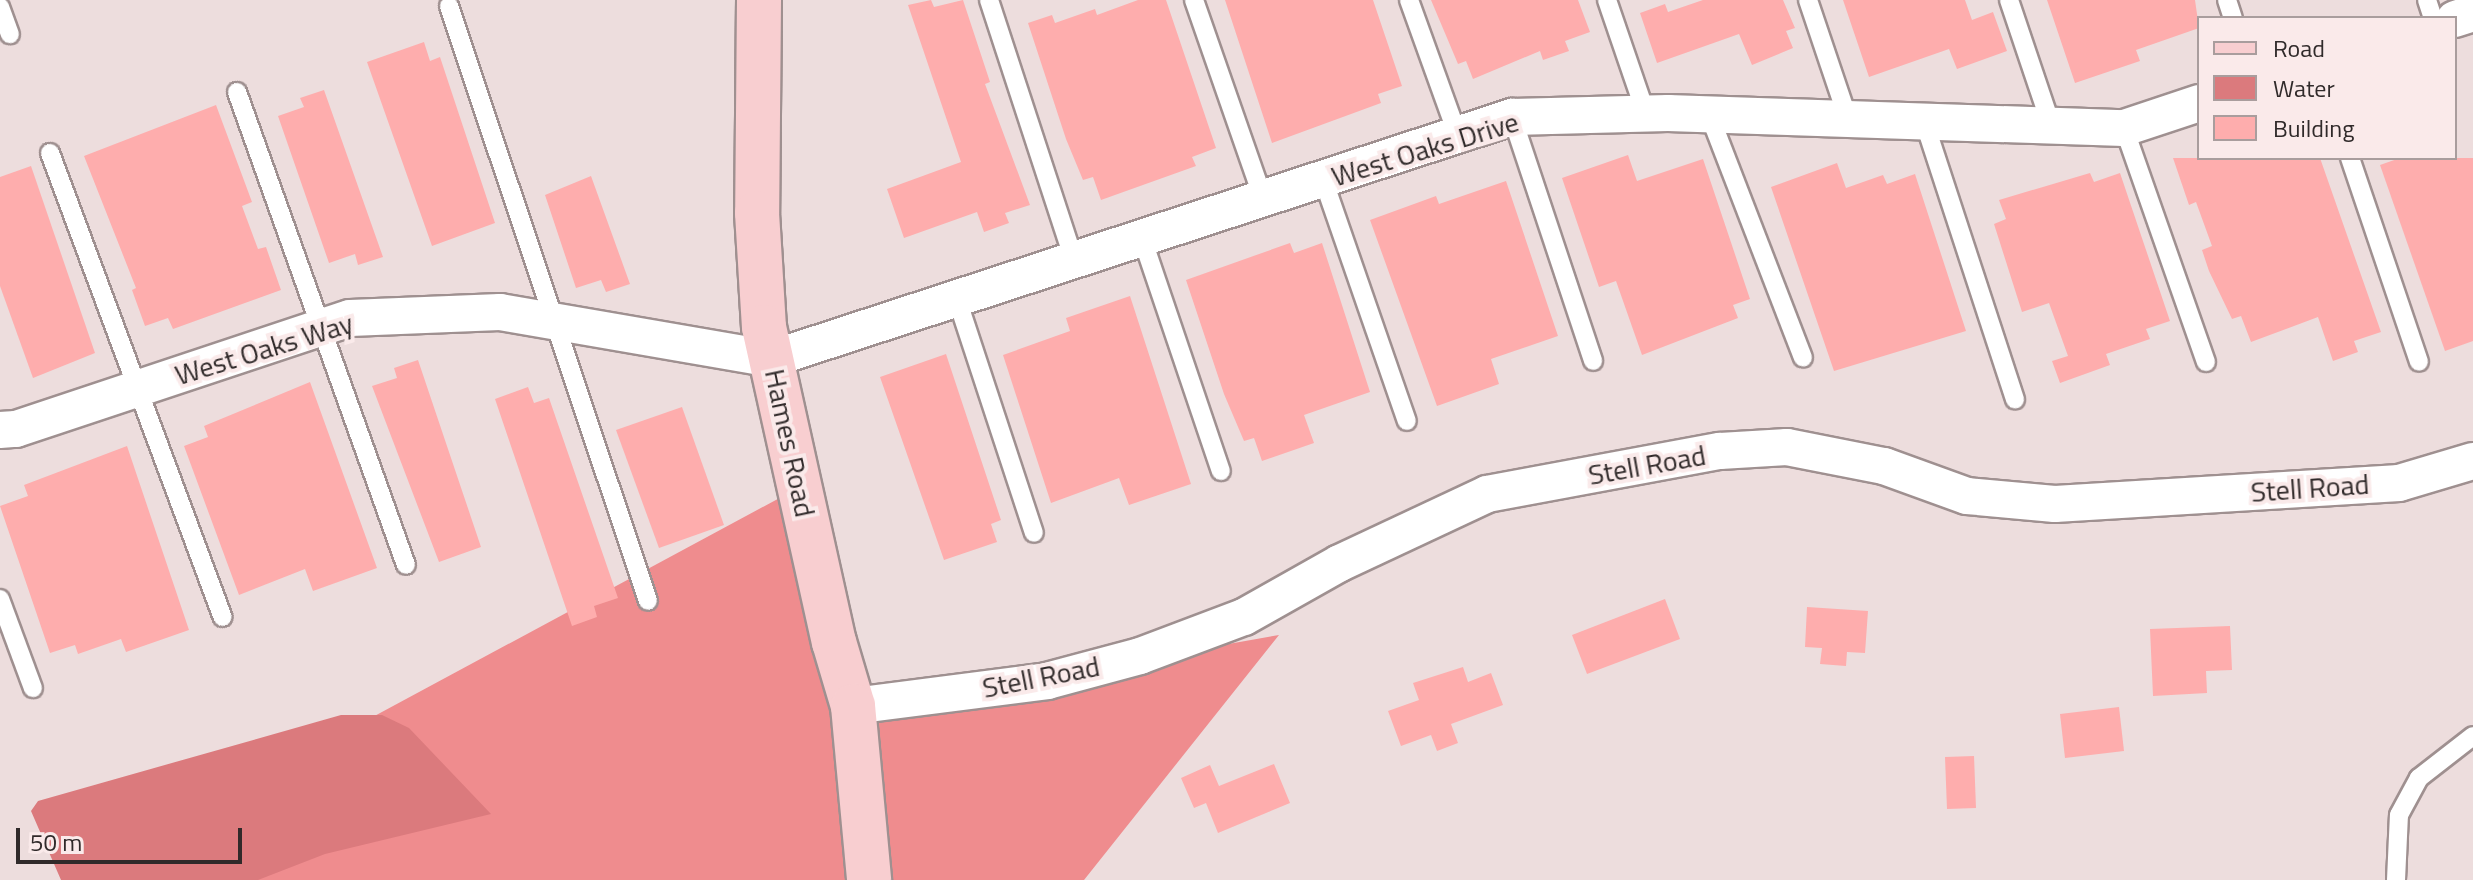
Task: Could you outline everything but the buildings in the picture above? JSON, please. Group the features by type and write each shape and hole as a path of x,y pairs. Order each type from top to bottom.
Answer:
{"street":[{"name":"Hames Road","path":"759,0 757,235 771,359 834,642 853,706 869,880"},
{"name":"West Oaks Drive","path":"771,359 1512,117 1709,114 2124,128 2197,104"},
{"name":"West Oaks Way","path":"0,430 140,388 350,318 500,312 771,359"},
{"name":"Stell Road","path":"853,706 1047,681 1140,656 1244,617 1340,563 1487,494 1720,451 1787,447 1884,466 1967,496 2055,504 2399,483 2473,461"}],"lane":[{"path":"989,0 1074,260"},
{"path":"1194,0 1263,198"},
{"path":"1409,0 1458,136"},
{"path":"1607,0 1646,114"},
{"path":"1808,0 1848,119"},
{"path":"2009,0 2051,125"},
{"path":"449,6 558,322 648,601"},
{"path":"0,7 10,34"},
{"path":"237,92 324,327 406,565"},
{"path":"1709,114 1803,357"},
{"path":"1512,117 1593,361"},
{"path":"1924,121 2015,399"},
{"path":"2124,128 2206,362"},
{"path":"50,153 223,617"},
{"path":"2351,160 2419,362"},
{"path":"1323,179 1407,421"},
{"path":"1142,238 1221,471"},
{"path":"957,299 1034,533"},
{"path":"0,599 33,688"},
{"path":"2396,880 2399,815 2419,778 2473,736"}],"shaded area":[{"path":"811,481 862,709 1279,635 1084,880 70,880"}],"water":[{"path":"341,715 382,715 409,728 491,814 325,854 258,880 61,880 31,811 38,801"}]}
